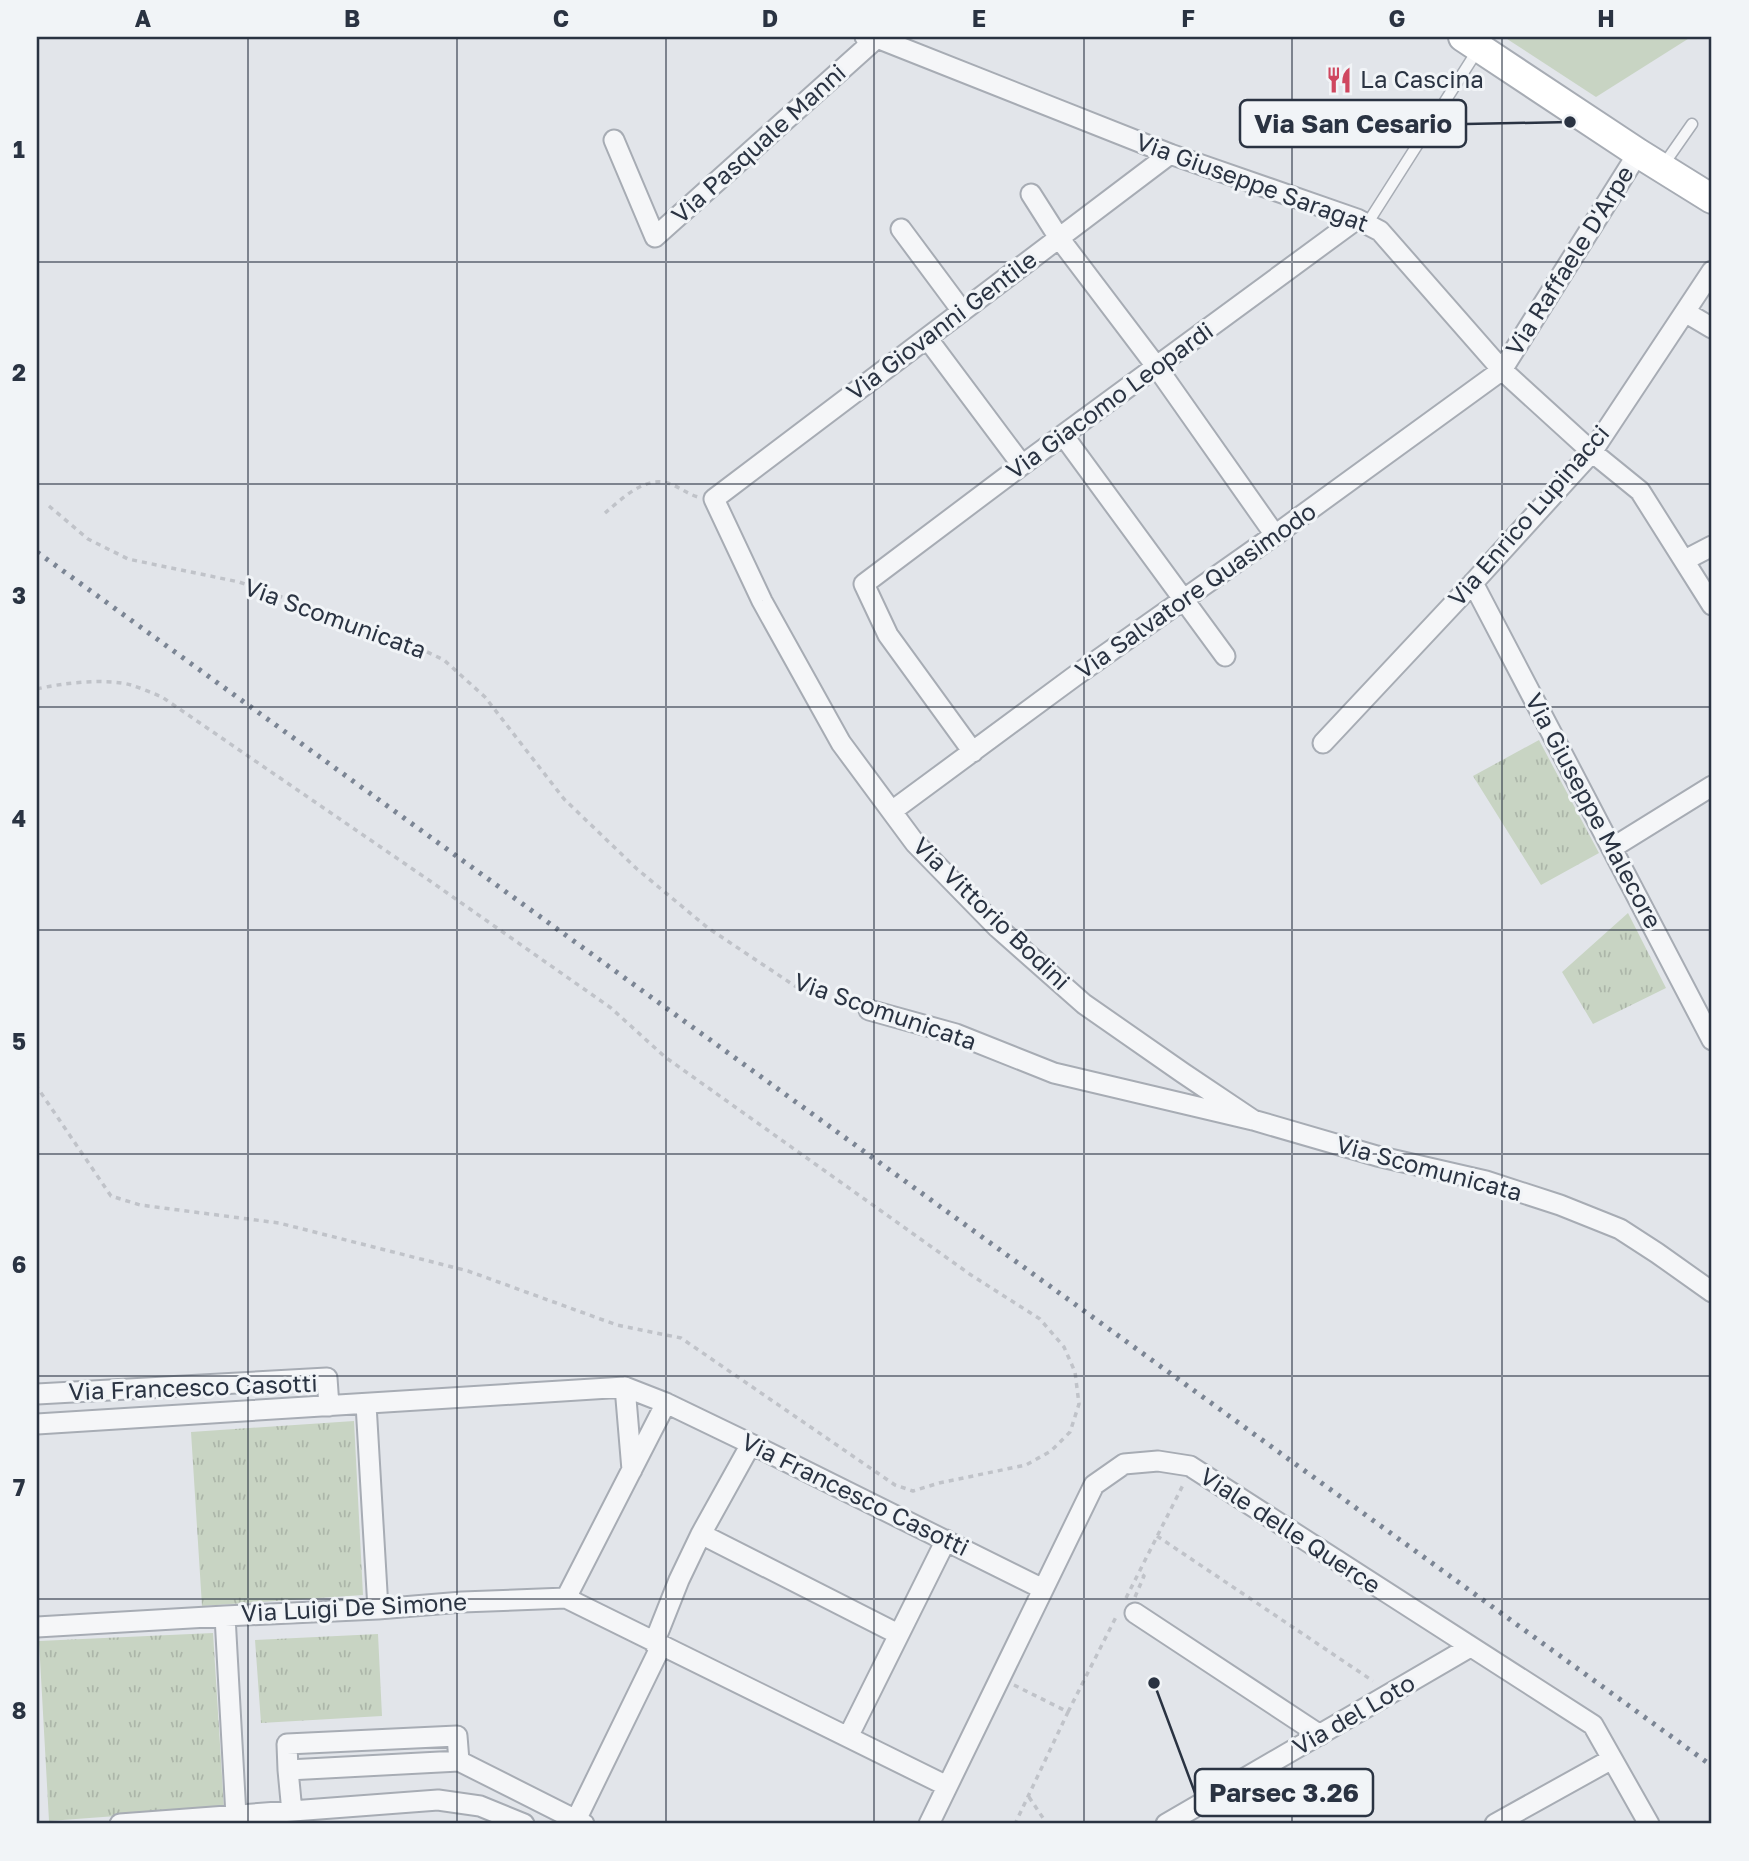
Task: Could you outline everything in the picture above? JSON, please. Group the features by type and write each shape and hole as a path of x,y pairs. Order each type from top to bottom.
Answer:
{"main road":[{"path":"1471,42 1712,199"}],"street":[{"name":"Via Pasquale Manni","path":"614,140 655,237 873,37"},
{"name":"Via Giuseppe Saragat","path":"873,37 1170,154 1380,230 1502,370 1592,452 1640,491 1712,605"},
{"name":"Via Giovanni Gentile","path":"714,499 1170,154"},
{"name":"Via Raffaele D'Arpe","path":"1502,370 1650,160"},
{"path":"1031,194 1059,237 1156,366 1275,536"},
{"name":"Via Giacomo Leopardi","path":"973,752 888,635 864,584 1156,366 1362,222"},
{"path":"901,229 962,311"},
{"name":"Via Enrico Lupinacci","path":"1323,743 1592,452 1712,271"},
{"path":"1685,312 1712,328"},
{"path":"927,338 1022,465"},
{"name":"Via Salvatore Quasimodo","path":"892,811 1502,370"},
{"path":"1063,435 1225,656"},
{"name":"Via Vittorio Bodini","path":"714,499 762,601 841,743 915,843 998,928 1084,1004 1254,1120"},
{"path":"1685,560 1712,546"},
{"name":"Via Giuseppe Malecore","path":"1473,583 1712,1040"},
{"path":"1612,848 1712,786"},
{"name":"Via Scomunicata","path":"869,1010 956,1034 1054,1073 1254,1120 1377,1156 1486,1181 1560,1205 1620,1229 1712,1292"},
{"name":"Via Francesco Casotti","path":"37,1394 327,1378 329,1406"},
{"path":"625,1387 632,1470"},
{"name":"Via Francesco Casotti","path":"37,1424 625,1387 666,1403 1043,1588"},
{"path":"566,1598 666,1403"},
{"path":"366,1404 378,1609"},
{"path":"292,1812 288,1770 459,1761 580,1822 658,1644 679,1580 751,1444"},
{"name":"Viale delle Querce","path":"929,1824 1094,1485 1124,1464 1158,1461 1190,1466 1593,1726 1649,1824"},
{"path":"701,1534 898,1634"},
{"path":"848,1737 946,1539"},
{"name":"Via Luigi De Simone","path":"37,1627 566,1598 947,1786"},
{"path":"1135,1613 1320,1735"},
{"path":"225,1615 236,1816"},
{"name":"Via del Loto","path":"1166,1824 1470,1647"},
{"path":"1494,1824 1612,1759"},
{"path":"120,1824 292,1812 353,1816 438,1800 481,1806 519,1823"}],"lane":[{"path":"1362,222 1471,42"},
{"path":"1650,160 1692,124"}],"path":[{"path":"605,513 627,494 653,482 672,484 685,493 714,499"},
{"name":"Via Scomunicata","path":"49,506 88,539 128,559 239,582 396,638 444,660 485,697 564,799 637,869 708,928 794,985 869,1010"},
{"path":"37,689 54,685 110,682 130,685 162,698 433,883 611,1008 665,1057 971,1275 1040,1319 1064,1347 1075,1372 1079,1404 1070,1432 1051,1451 1026,1465 913,1491 895,1485 681,1338 617,1325 468,1271 293,1226 141,1205 111,1196 37,1087"},
{"path":"1015,1824 1190,1466"},
{"path":"1157,1536 1391,1693"},
{"path":"1135,1613 1130,1609 1144,1576 1139,1572"},
{"path":"1000,1678 1069,1712"},
{"path":"1028,1797 1047,1824"}],"green space":[{"path":"1504,37 1691,37 1596,97"},
{"path":"1539,740 1599,853 1541,885 1473,776"},
{"path":"1628,913 1666,988 1593,1024 1562,972"},
{"path":"354,1421 363,1595 202,1606 191,1432"},
{"path":"213,1633 224,1808 49,1821 39,1641"},
{"path":"378,1634 382,1716 261,1723 255,1640"}],"railway":[{"path":"37,552 1712,1766"}],"place":[{"name":"La Cascina","path":"1339,80"},
{"name":"Via San Cesario","path":"1570,122"},
{"name":"Parsec 3.26","path":"1154,1683"}]}
